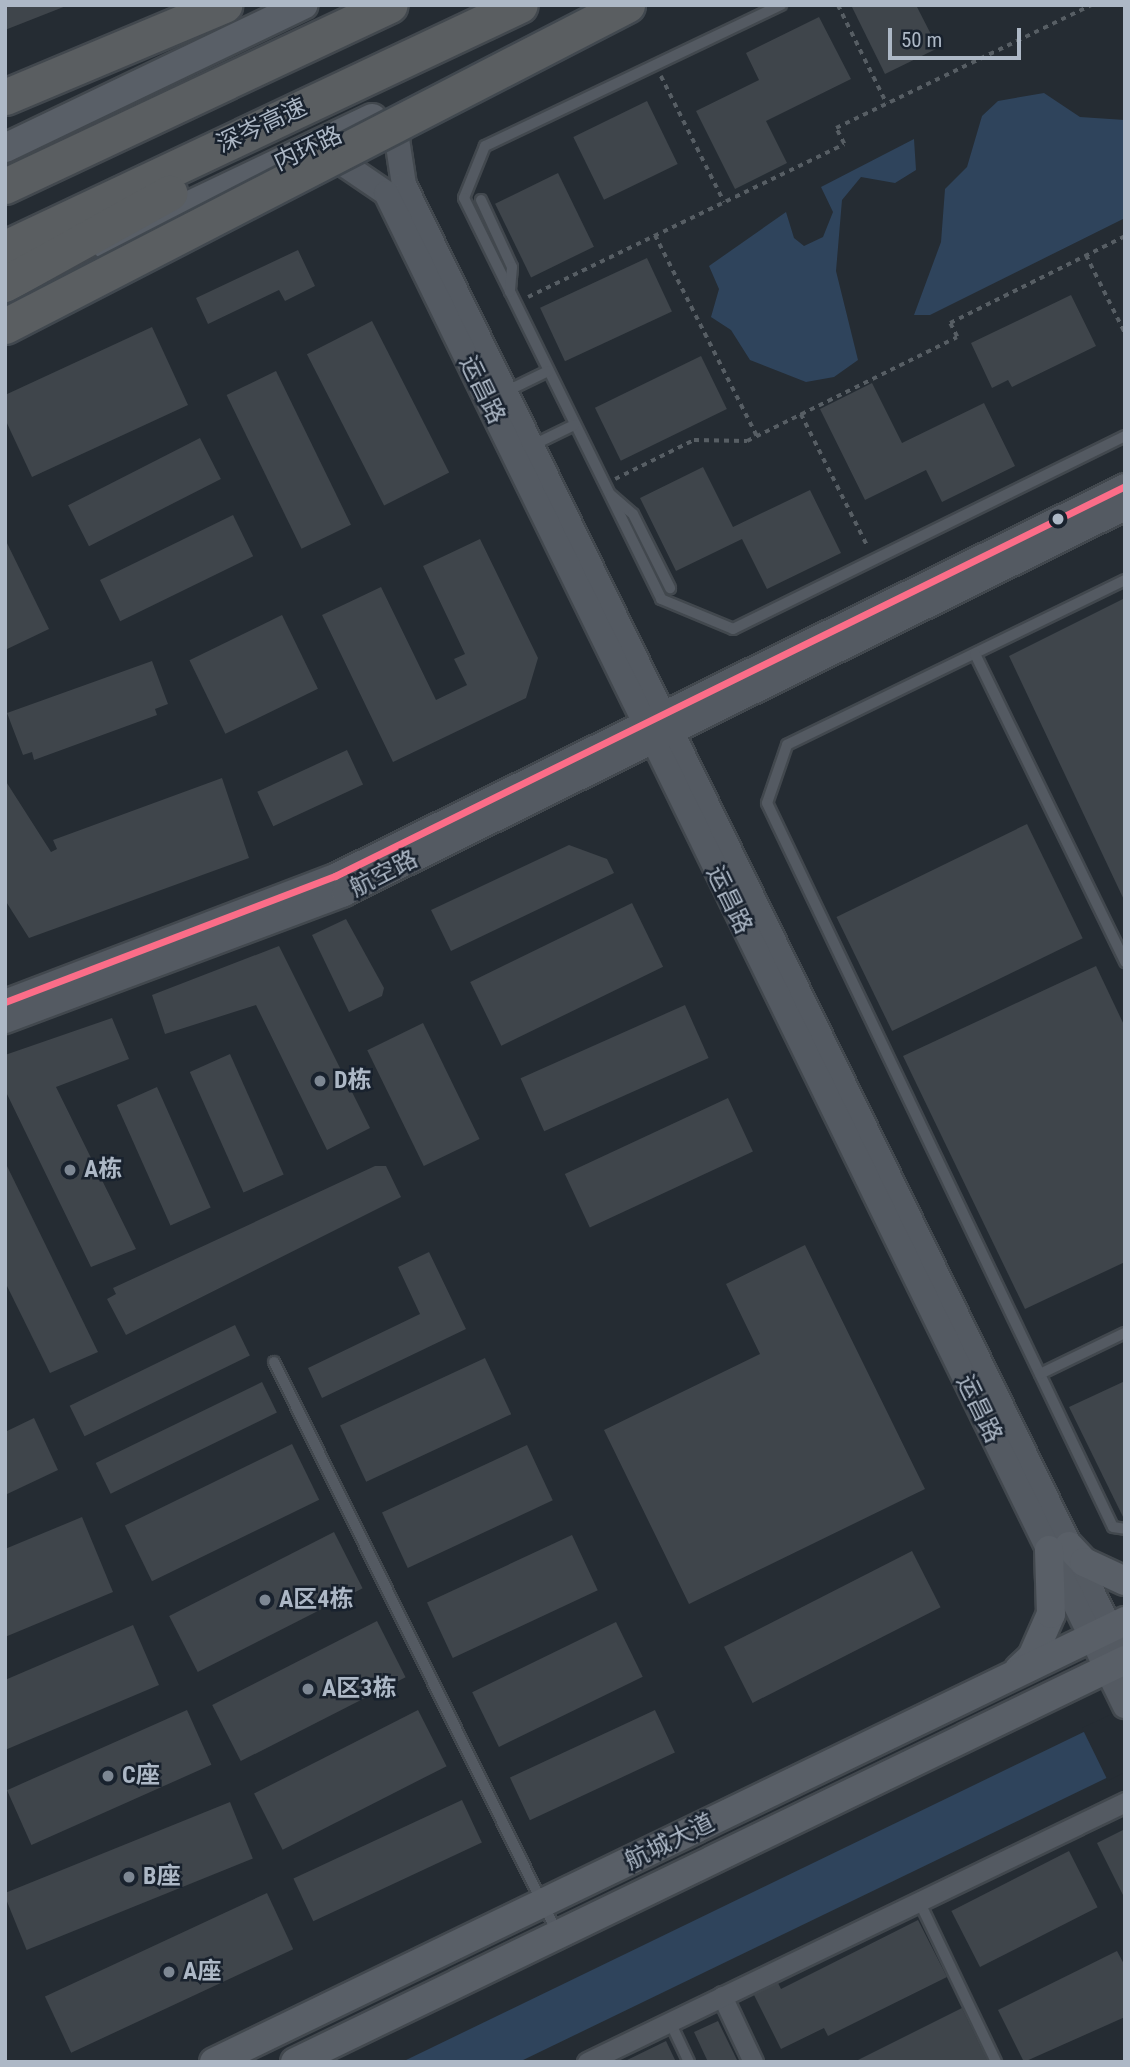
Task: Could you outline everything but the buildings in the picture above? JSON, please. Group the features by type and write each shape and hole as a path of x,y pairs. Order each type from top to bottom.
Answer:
{"highway":[{"path":"5,89 224,5"},
{"path":"5,186 389,5"},
{"name":"深岑高速","path":"5,248 520,5"},
{"path":"5,326 627,5"},
{"path":"5,97 102,53"},
{"path":"5,284 352,84"}],"main road":[{"name":"内环路","path":"5,293 612,5"},
{"path":"5,148 301,6"},
{"path":"1010,1676 1031,1657 1051,1614 1059,1548 1125,1581"},
{"name":"航城大道","path":"214,2062 1108,1629"},
{"name":"航城大道","path":"295,2062 559,1935 1120,1677"}],"street":[{"name":"运昌路","path":"420,96 397,139 404,185 496,396"},
{"name":"运昌路","path":"285,160 345,164 386,193 523,450 655,727 1059,1548 1108,1629 1120,1677"},
{"name":"航空路","path":"5,1021 344,894 655,727 1125,485"},
{"name":"航空路","path":"5,1002 335,876 1125,508"},
{"path":"587,2062 1125,1802"},
{"path":"722,1997 753,2062"}],"lane":[{"path":"781,5 485,146 464,198 661,599 733,629 1125,436"},
{"path":"481,200 512,267 513,298"},
{"path":"496,396 548,371"},
{"path":"523,450 574,425"},
{"path":"606,488 633,514 670,588"},
{"path":"1125,580 788,745 767,803 1113,1527 1125,1529"},
{"path":"975,654 1125,962"},
{"path":"1040,1374 1125,1333"},
{"path":"274,1362 559,1935"},
{"path":"919,1901 996,2062"},
{"path":"670,2022 689,2062"}],"path":[{"path":"838,5 887,104"},
{"path":"513,298 655,235 844,144 836,128 1082,7 1092,5"},
{"path":"655,64 724,202"},
{"path":"655,235 757,436"},
{"path":"606,488 694,440 757,436 957,337 950,323 1125,236"},
{"path":"1086,255 1125,333"},
{"path":"801,414 875,559"}],"water":[{"path":"1044,93 1080,117 1125,120 1125,218 930,315 914,315 941,242 945,189 967,167 982,116 998,101"},
{"path":"914,139 916,170 895,183 861,177 842,200 836,271 858,360 834,377 806,382 750,360 731,330 711,317 719,289 709,266 786,212 794,238 804,246 823,237 833,212 821,187"},
{"path":"1125,1712 1125,1769 519,2062 402,2062"}],"pier":[{"path":"1125,1708 1125,1772 1108,1781 1082,1728"}],"transit line":[{"path":"5,1002 335,876 1125,486"}],"place":[{"name":"D栋","path":"320,1081"},
{"name":"A栋","path":"70,1170"},
{"name":"A区4栋","path":"265,1600"},
{"name":"A区3栋","path":"308,1689"},
{"name":"C座","path":"108,1776"},
{"name":"B座","path":"129,1877"},
{"name":"A座","path":"169,1972"}]}
